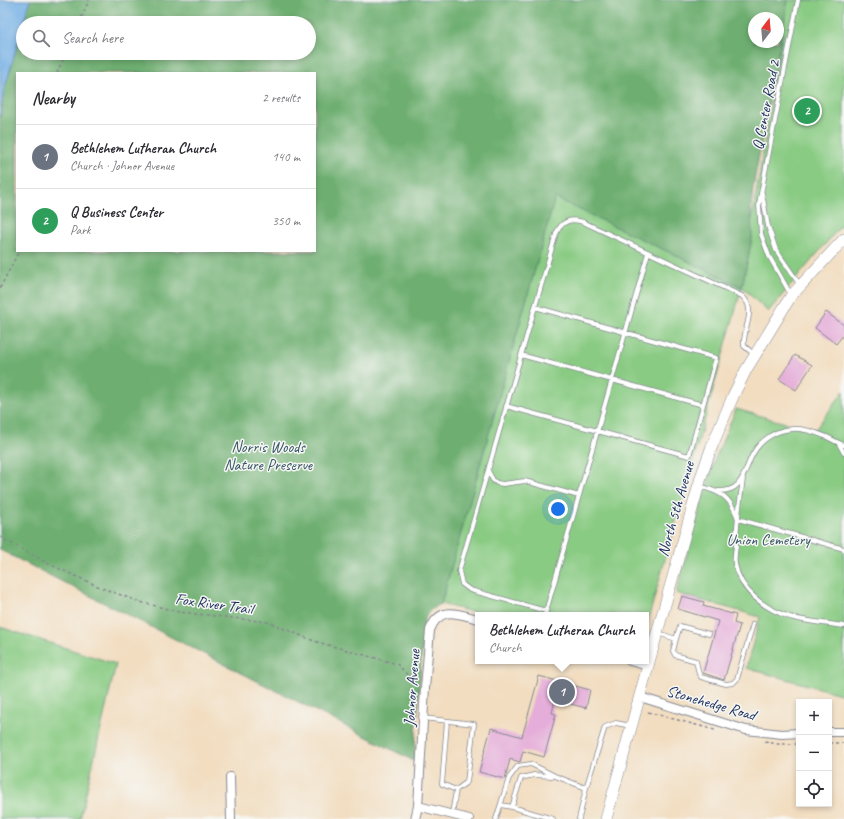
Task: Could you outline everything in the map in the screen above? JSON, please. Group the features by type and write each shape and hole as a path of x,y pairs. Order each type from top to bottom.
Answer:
{"main road":[{"name":"North 5th Avenue","path":"649,662 699,486 712,446 734,394 792,296 844,239"},
{"name":"North 5th Avenue","path":"606,819 648,666"}],"street":[{"name":"Johnor Avenue","path":"415,819 418,806 429,637 433,623 437,618 444,614 452,613 475,618"},
{"path":"641,664 648,666"},
{"name":"Stonehedge Road","path":"640,697 746,730 782,734 796,733"},
{"path":"832,732 844,732"},
{"path":"230,777 231,819"},
{"path":"418,806 469,819"}],"lane":[{"name":"Q Center Road 2","path":"792,296 769,256 761,234 759,204 798,0"},
{"path":"762,191 768,226 776,250 801,286"},
{"path":"542,612 470,590 462,584 459,576 460,565 558,229 564,222 573,220 583,222 745,299 748,304 749,314 744,343 746,348 756,355"},
{"path":"545,612 648,253"},
{"path":"506,406 689,456 716,358 535,307"},
{"path":"521,355 703,405"},
{"path":"844,453 842,444 826,437 792,429 770,435 758,446 750,460 743,479 735,563 740,577 747,589 765,605 777,612 791,617 844,626"},
{"path":"487,471 497,483 503,484 525,481 579,496"},
{"path":"699,486 715,490 730,490 743,479"},
{"path":"715,490 727,498 738,519 844,549"},
{"path":"709,634 680,626 673,651 675,655 696,661 701,677 726,684 734,683 737,679 753,624"},
{"path":"657,633 676,639"},
{"path":"423,718 474,724 467,782 456,790 452,814"},
{"path":"447,721 442,784 456,790"},
{"path":"579,819 586,788 605,727 616,723 632,726"},
{"path":"496,819 509,778 518,766 531,764 555,776 586,788"},
{"path":"512,807 521,778 534,775 555,776"},
{"path":"501,805 553,819"}],"path":[{"path":"82,16 89,0"},
{"path":"58,72 63,60"},
{"path":"0,288 18,252"},
{"name":"Fox River Trail","path":"0,537 49,564 102,588 140,602 179,612 268,622 314,641 397,664 415,684 425,688"},
{"path":"832,743 844,743"}],"green space":[{"name":"Norris Woods Nature Preserve","path":"30,0 788,0 784,21 784,12 748,12 748,48 779,48 753,188 751,208 752,238 742,287 555,198 441,604 430,611 424,622 414,761 0,550 0,117 4,91 16,49 16,60 316,60 316,16 26,16"},
{"path":"788,0 844,0 844,222 768,312 742,287 752,238 751,225 780,48 784,48 784,24"},
{"path":"555,197 742,287 649,616 649,612 475,613 441,604"},
{"name":"Union Cemetery","path":"844,391 844,695 746,668 760,617 676,593 715,459 736,409 814,431"},
{"path":"0,627 116,664 80,819 0,819"}],"water":[{"path":"0,0 30,0 25,16 16,16 16,49 4,91 0,117"}],"building":[{"path":"826,312 844,325 844,334 836,344 815,328"},
{"path":"795,355 812,365 796,390 779,379"},
{"path":"682,596 704,602 703,606 736,615 734,623 740,625 724,680 703,673 718,621 678,609"},
{"path":"539,676 590,690 586,708 555,700 552,713 556,714 544,757 523,751 520,762 510,759 505,779 479,772 491,728 522,737"}],"place":[{"name":"Q Business Center","path":"807,111"},
{"name":"Bethlehem Lutheran Church","path":"562,692"}]}
